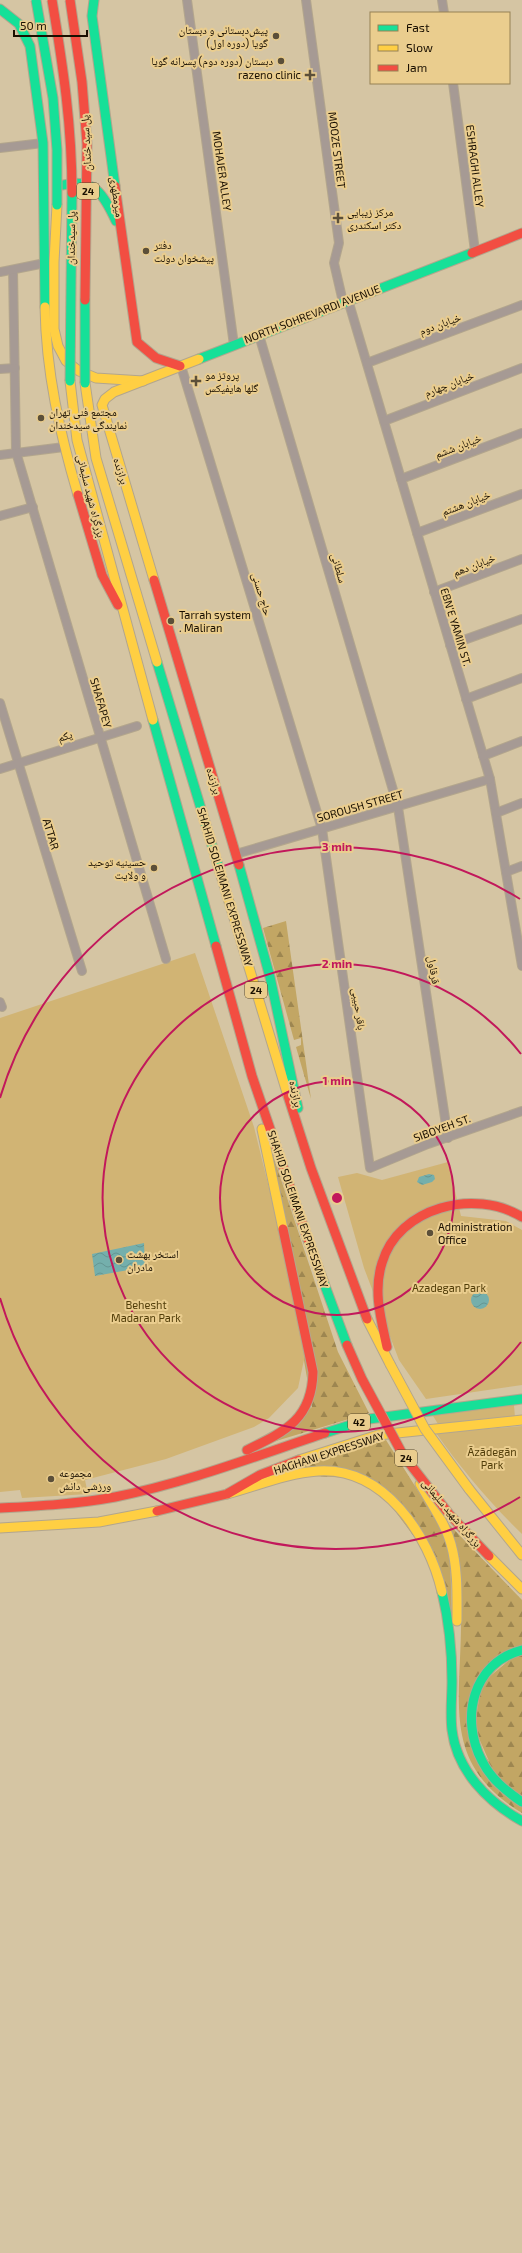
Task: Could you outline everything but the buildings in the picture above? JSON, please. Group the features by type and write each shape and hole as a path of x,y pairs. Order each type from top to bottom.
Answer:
{"main road":[{"path":"36,0 53,98 57,150 54,329 58,346 66,362 79,371 96,378 143,381"},
{"name":"پل سیدخندان","path":"52,0 64,72 72,145 70,381"},
{"name":"پل سید خندان","path":"70,0 82,78 88,163 84,324 85,383"},
{"name":"میرمطهری","path":"94,0 92,16 137,342 148,353 161,362 181,366"},
{"path":"0,9 21,26 30,46 43,143 46,263 45,341 64,447 102,575 121,610"},
{"path":"44,207 49,194 60,186 72,181 85,182 98,189 109,206 121,232"},
{"name":"NORTH SOHREVARDI AVENUE","path":"104,399 114,392 522,233"},
{"name":"بزرگراه شهید سلیمانی","path":"70,381 77,440 121,610"},
{"name":"بزرگراه شهید سلیمانی","path":"85,383 96,458 274,1050 311,1168"},
{"name":"برازنده","path":"104,399 102,404 105,418 236,854 270,977 311,1168"},
{"name":"SHAHID SOLEIMANI EXPRESSWAY","path":"121,610 252,1076 311,1249 346,1345"},
{"path":"203,1472 286,1430 299,1420 306,1409 314,1387 313,1372 252,1076"},
{"name":"24","path":"311,1168 364,1313 403,1393 428,1434 469,1489 522,1555"},
{"path":"390,1364 378,1298 380,1270 391,1240 406,1223 425,1213 452,1206 482,1204 514,1211 522,1217"},
{"name":"بزرگراه شهید سلیمانی","path":"346,1345 362,1379 403,1455 449,1514 522,1589"},
{"path":"506,1400 522,1393"},
{"name":"HAGHANI EXPRESSWAY","path":"0,1508 72,1504 116,1497 168,1484 369,1419 522,1399"},
{"name":"HAGHANI EXPRESSWAY","path":"0,1528 36,1527 99,1521 148,1513 227,1494 267,1472 378,1435 522,1420"},
{"path":"403,1455 447,1532 455,1563 457,1623 452,1669"},
{"path":"227,1494 318,1471 347,1474 381,1489 409,1520 421,1536 434,1561 446,1604 452,1669 454,1742 464,1768 479,1788 497,1806 522,1821"},
{"path":"469,1489 522,1541"},
{"path":"522,1650 502,1658 481,1678 471,1701 470,1716 474,1743 481,1760 498,1784 522,1802"}],"street":[{"name":"MOHAJER ALLEY","path":"187,0 234,345"},
{"name":"MOOZE STREET","path":"306,0 339,243 334,263 345,301"},
{"path":"442,0 444,12"},
{"name":"ESHRAGHI ALLEY","path":"453,84 475,251"},
{"path":"0,148 43,143"},
{"path":"0,272 46,263"},
{"name":"SHAFAPEY","path":"12,270 16,452 166,959"},
{"name":"EBN'E YAMIN ST.","path":"345,301 367,363 490,779 506,872 519,931 522,966"},
{"name":"خیابان دوم","path":"367,363 522,305"},
{"name":"سلطانی","path":"259,335 398,807"},
{"name":"حاج حسنی","path":"181,366 322,829"},
{"path":"0,369 15,368"},
{"name":"خیابان چهارم","path":"384,421 522,368"},
{"name":"خیابان ششم","path":"401,479 522,433"},
{"path":"0,455 64,447"},
{"name":"خیابان هشتم","path":"417,533 522,494"},
{"path":"0,516 33,507"},
{"name":"خیابان دهم","path":"434,592 522,559"},
{"path":"450,646 522,619"},
{"path":"466,699 522,678"},
{"name":"ATTAR","path":"0,703 82,971"},
{"name":"یکم","path":"0,769 137,726"},
{"path":"483,756 522,741"},
{"name":"SOROUSH STREET","path":"236,854 490,779"},
{"path":"496,813 522,803"},
{"name":"قرقاول","path":"398,807 448,1138"},
{"name":"باقر حبیبی","path":"322,829 370,1168"},
{"path":"506,872 522,866"},
{"name":"SIBOYEH ST.","path":"370,1168 522,1111"}],"green space":[{"path":"286,921 311,1099 296,1047 301,1045 301,1038 294,1040 263,928"},
{"name":"Behesht Madaran Park","path":"195,953 254,1127 272,1200 305,1355 298,1388 269,1418 254,1427 166,1459 85,1480 88,1494 22,1498 20,1490 0,1492 0,1018"},
{"path":"264,1128 338,1352 369,1413 266,1444 312,1407"},
{"name":"Azadegan Park","path":"448,1162 461,1216 506,1221 522,1230 522,1385 426,1399 399,1360 364,1268 338,1177 357,1173 382,1180"},
{"path":"514,1405 515,1418 438,1424 430,1411"},
{"name":"Āzādegān Park","path":"522,1426 522,1534 477,1486 436,1433"},
{"path":"386,1440 442,1529 450,1549 452,1624 442,1574 371,1479 275,1474"},
{"path":"441,1516 522,1600 522,1647 486,1666 468,1733 522,1806 522,1813 496,1794 478,1774 467,1753 461,1730 459,1706 462,1590"},
{"path":"522,1654 522,1798 495,1775 474,1727 482,1683 514,1656"}],"water":[{"path":"429,1174 434,1175 435,1179 432,1182 422,1185 417,1182 419,1177"},
{"name":"استخر بهشت مادران","path":"144,1243 145,1267 95,1276 92,1254"},
{"path":"480,1291 486,1294 489,1300 486,1306 480,1309 474,1306 471,1300 474,1294"}],"traffic: fast":[{"path":"36,0 53,98 57,150 57,205"},
{"path":"94,0 92,16 115,186"},
{"path":"0,9 19,24 30,46 43,143 45,307"},
{"path":"63,185 74,183 83,184 97,190 107,203 116,221"},
{"path":"70,381 72,193"},
{"path":"199,359 472,253"},
{"path":"85,300 85,383"},
{"path":"157,662 220,872"},
{"path":"153,720 216,946"},
{"path":"239,865 270,977 298,1108"},
{"path":"308,1240 347,1345"},
{"path":"325,1433 369,1419 522,1399"},
{"path":"442,1592 447,1614 451,1647 451,1724 455,1745 460,1759 476,1784 497,1805 522,1821"},
{"path":"522,1650 505,1657 492,1667 482,1680 475,1695 472,1711 472,1728 475,1745 482,1761 499,1784 522,1802"}],"traffic: slow":[{"path":"57,205 54,262 54,329 58,346 66,361 79,371 96,378 143,381"},
{"path":"45,307 48,355 55,402 65,449 78,495"},
{"path":"154,580 102,405 105,399 114,392 199,359"},
{"path":"70,381 77,440 153,720"},
{"path":"85,383 96,458 157,662"},
{"path":"220,872 288,1096"},
{"path":"262,1129 283,1229"},
{"path":"367,1319 390,1364"},
{"path":"390,1364 425,1429 469,1489"},
{"path":"299,1460 378,1435 522,1420"},
{"path":"227,1494 283,1477 306,1472 318,1471 342,1473 363,1480 383,1492 400,1509 414,1528 426,1548 436,1570 442,1592"},
{"path":"420,1484 441,1521 451,1544 456,1572 457,1621"},
{"path":"469,1489 522,1555"},
{"path":"0,1528 99,1522 157,1511"},
{"path":"489,1556 522,1589"}],"traffic: jam":[{"path":"52,0 69,120 72,193"},
{"path":"70,0 82,82 87,144 85,300"},
{"path":"115,186 137,342 156,358 180,366"},
{"path":"472,253 522,233"},
{"path":"78,495 102,575 118,605"},
{"path":"154,580 239,865"},
{"path":"216,946 252,1076 308,1240"},
{"path":"288,1096 311,1168 367,1319"},
{"path":"387,1347 379,1305 379,1274 382,1263 391,1244 404,1228 421,1216 440,1208 461,1204 483,1204 503,1208 522,1217"},
{"path":"247,1450 274,1436 294,1422 308,1401 311,1388 313,1372 283,1229"},
{"path":"347,1345 362,1379 403,1455 449,1514 489,1556"},
{"path":"0,1508 86,1501 142,1491 194,1477 325,1433"},
{"path":"157,1511 227,1494 260,1475 299,1460"}],"place":[{"name":"پیش‌دبستانی و دبستان (دوره اول) گویا","path":"276,36"},
{"name":"دبستان (دوره دوم) پسرانه گویا","path":"281,61"},
{"name":"razeno clinic","path":"310,75"},
{"name":"مرکز زیبایی دکتر اسکندری","path":"338,218"},
{"name":"دفتر پیشخوان دولت","path":"146,251"},
{"name":"پروتز مو گلها هایفیکس","path":"196,381"},
{"name":"مجتمع فنی تهران نمایندگی سیدخندان","path":"41,418"},
{"name":"Tarrah system . Maliran","path":"171,621"},
{"name":"حسینیه توحید و ولایت","path":"154,868"},
{"name":"Administration Office","path":"430,1233"},
{"name":"استخر بهشت مادران","path":"119,1260"},
{"name":"مجموعه ورزشی دانش","path":"51,1479"}]}
